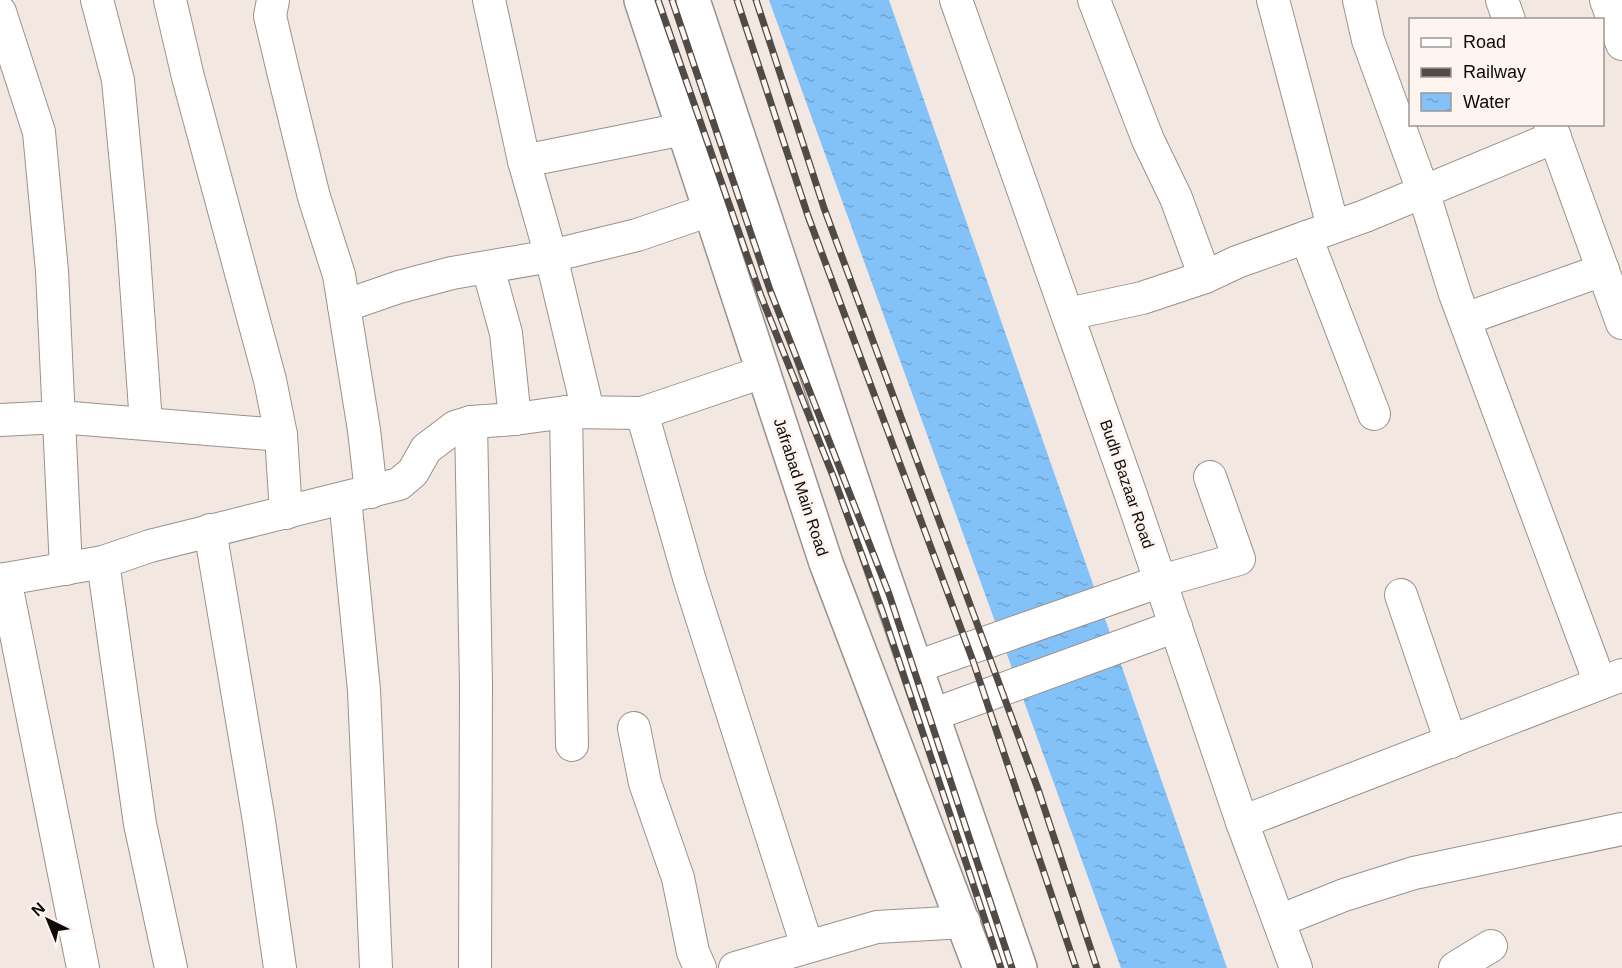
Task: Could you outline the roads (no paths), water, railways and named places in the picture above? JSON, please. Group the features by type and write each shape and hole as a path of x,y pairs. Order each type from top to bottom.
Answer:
{"main road":[{"name":"Jafrabad Main Road","path":"641,0 826,563 980,968"},
{"path":"693,0 916,667 1020,968"}],"street":[{"path":"97,0 118,80 132,227 146,423"},
{"path":"170,0 188,77 270,380 281,435 286,513"},
{"path":"273,0 270,16 314,197 339,275 344,306 358,495 376,968"},
{"path":"489,0 524,161 551,256 577,411 572,745"},
{"name":"Budh Bazaar Road","path":"956,0 1161,581 1242,822 1296,968"},
{"path":"1094,0 1148,140 1176,198 1205,277"},
{"path":"1273,0 1320,232 1374,414"},
{"path":"1242,822 1611,679 1465,319 1423,191 1368,40 1359,0"},
{"path":"1502,0 1508,18"},
{"path":"1606,0 1622,44"},
{"path":"0,12 39,132 52,271 66,569"},
{"path":"524,161 683,129"},
{"path":"1068,314 1142,298 1205,277 1237,262 1423,191 1552,131 1622,323"},
{"path":"344,306 399,287 452,273 551,256 638,235 710,210"},
{"path":"488,268 506,333 515,419"},
{"path":"1465,319 1603,270"},
{"path":"83,968 3,580 103,562 210,530 399,484 413,472 426,449 442,435 455,427 471,422 577,411 642,412 763,372"},
{"path":"642,412 690,581 807,946"},
{"path":"0,420 59,417 281,435"},
{"path":"471,422 476,685 475,968"},
{"path":"916,667 1161,581 1239,559 1210,477"},
{"path":"210,530 259,821 280,968"},
{"path":"103,562 140,824 171,968"},
{"path":"1401,595 1451,742"},
{"path":"933,715 1176,626"},
{"path":"634,728 645,783 678,878 693,952 700,968"},
{"path":"1279,921 1344,894 1414,873 1622,829"},
{"path":"735,968 877,927 964,922"},
{"path":"1455,968 1491,946"}],"water":[{"path":"769,0 889,0 1227,968 1121,968"}],"railway":[{"path":"658,0 761,296 833,476 883,613 1001,968"},
{"path":"672,0 770,290 889,594 1012,968"},
{"path":"737,0 808,216 973,661 1076,968"},
{"path":"756,0 824,208 1039,792 1097,968"}]}
